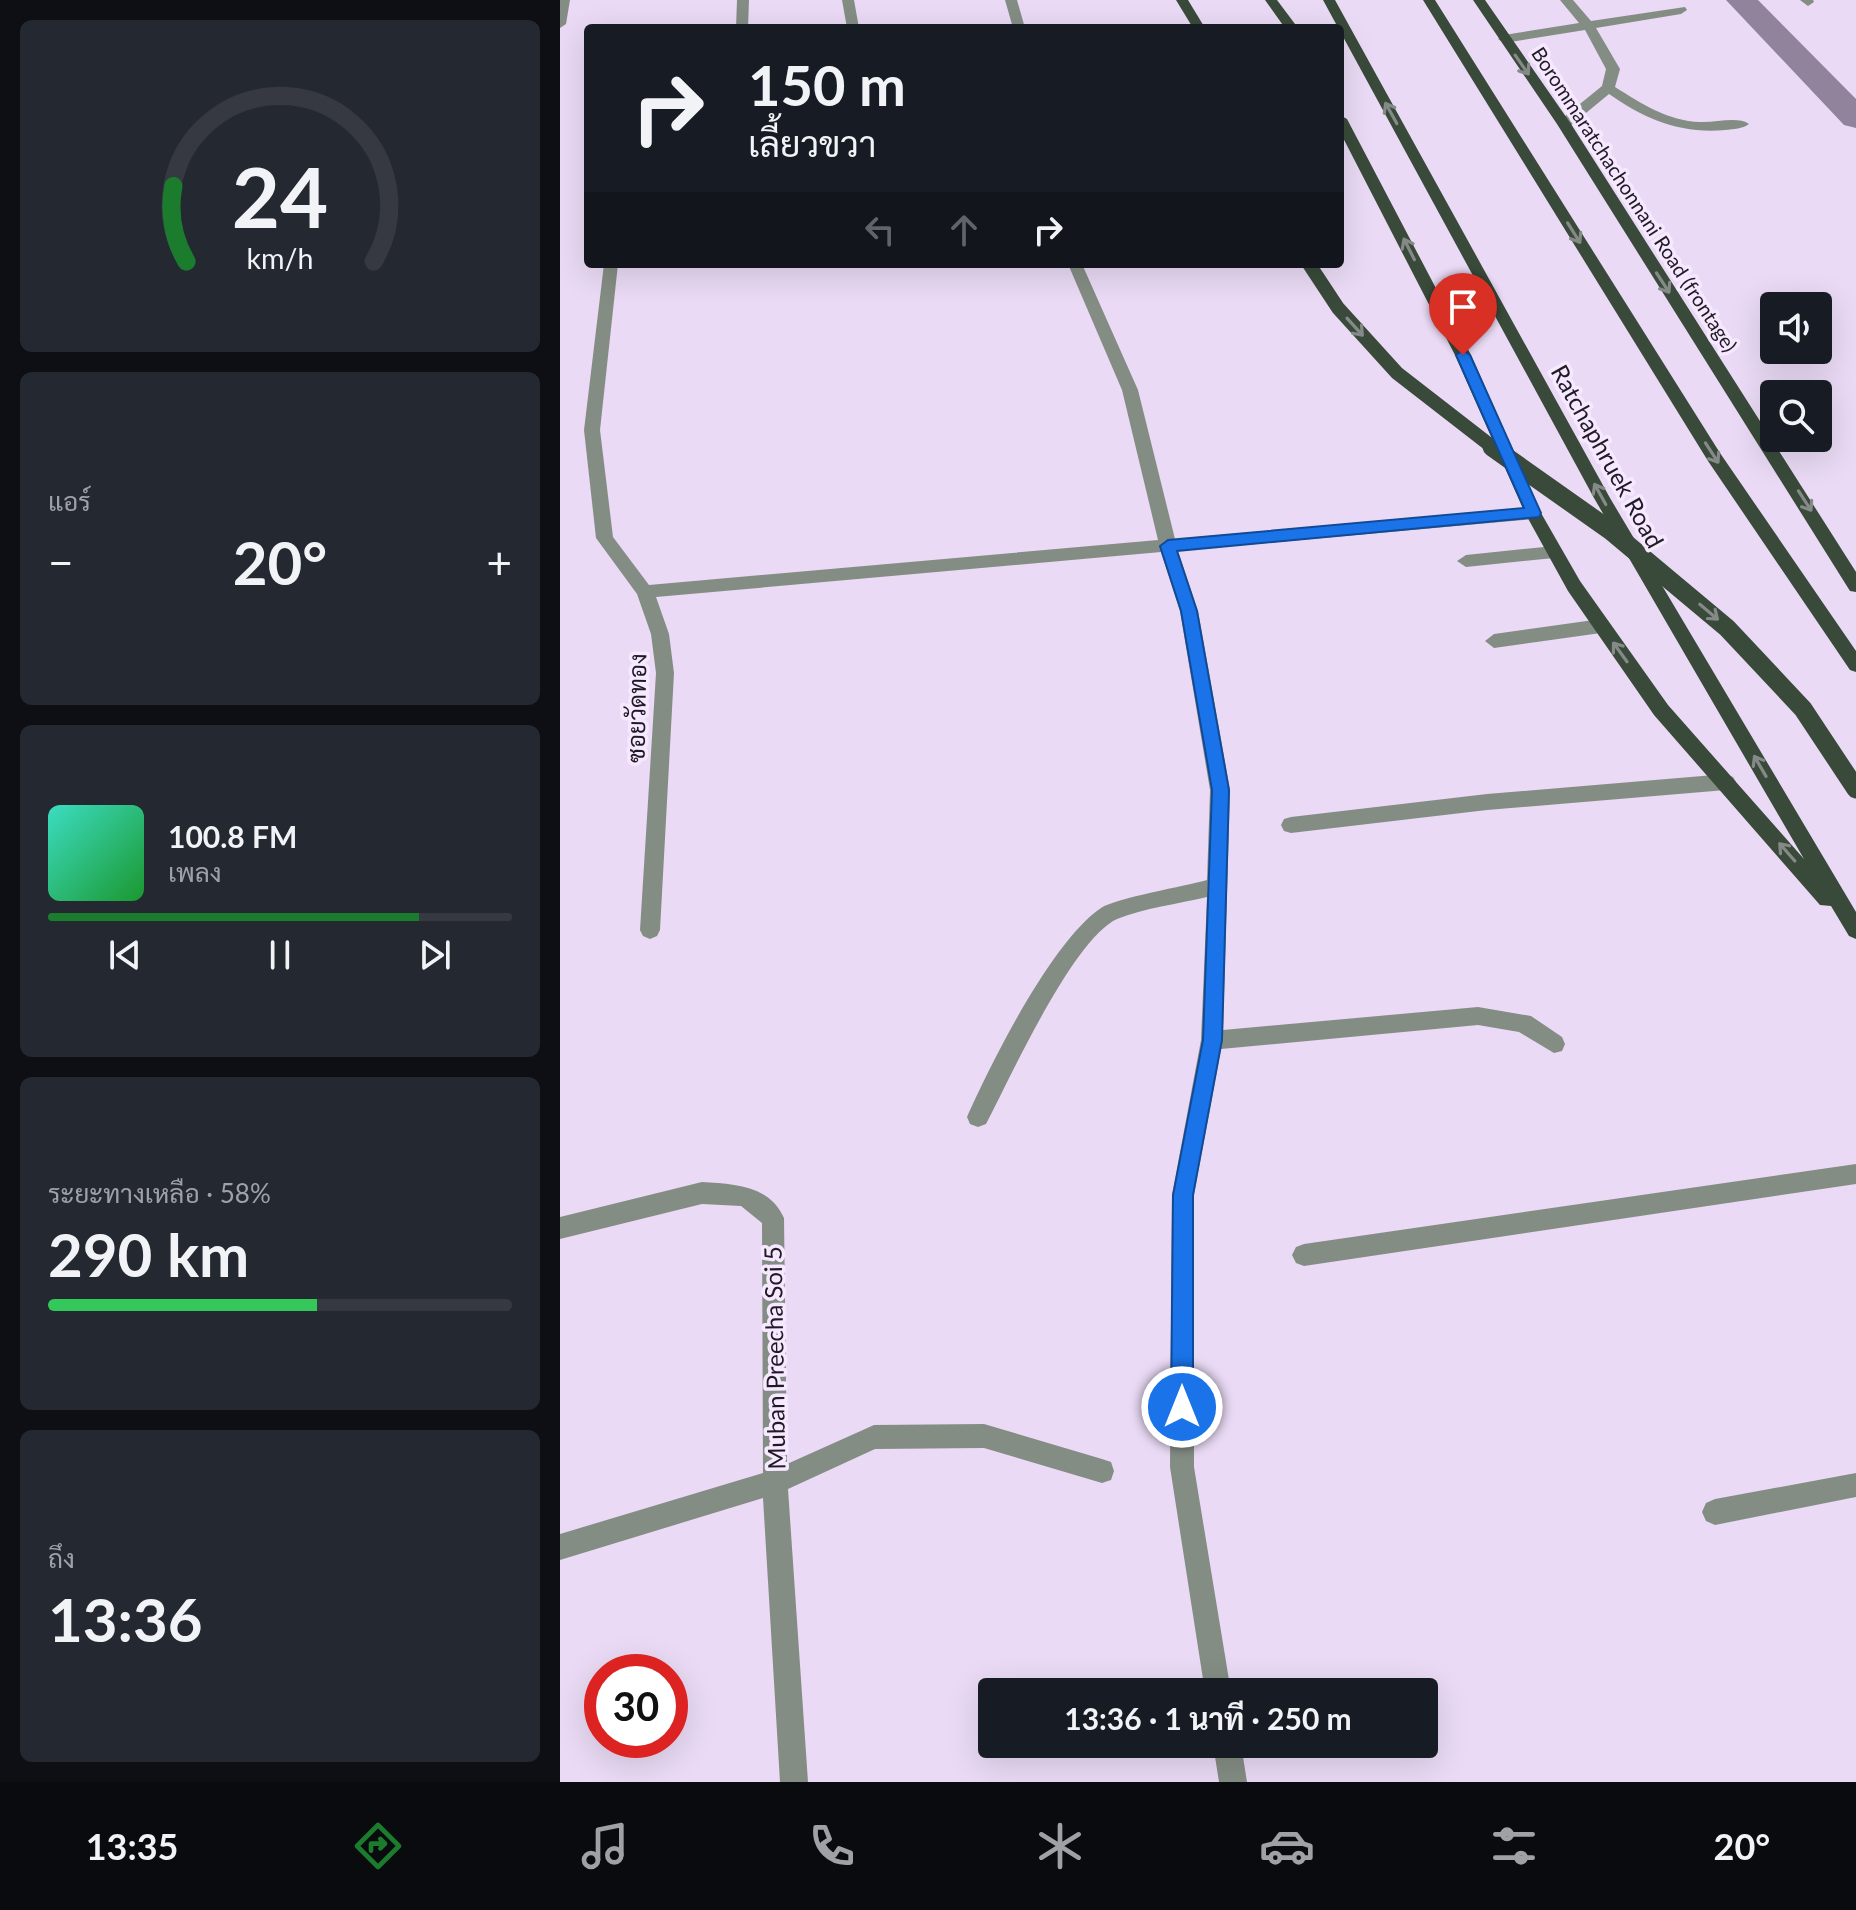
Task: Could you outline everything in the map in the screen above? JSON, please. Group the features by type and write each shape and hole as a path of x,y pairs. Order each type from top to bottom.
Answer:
{"main road":[{"path":"1182,0 1197,24"},
{"path":"1271,0 1289,22"},
{"path":"1281,0 1289,22"},
{"name":"Ratchaphruek Road","path":"1329,0 1342,24"},
{"path":"1429,0 1714,457 1856,665"},
{"name":"Borommaratchachonnani Road (frontage)","path":"1479,0 1564,124 1856,586"},
{"name":"Ratchaphruek Road","path":"1344,27 1602,498 1856,931"},
{"path":"1344,127 1463,355 1533,513 1601,626 1661,710 1856,931"},
{"path":"1312,268 1338,308 1397,373 1498,452 1611,531 1727,628 1803,709 1856,789"}],"street":[{"path":"560,24 564,0"},
{"path":"742,24 743,0"},
{"path":"848,0 852,24"},
{"path":"1011,0 1018,24"},
{"path":"1564,124 1608,88 1613,69 1589,26 1566,0"},
{"path":"1504,39 1681,10"},
{"path":"1608,88 1645,113 1672,125 1709,128 1742,124"},
{"name":"ซอยวัดทอง","path":"611,268 592,430 605,538 645,592 660,634 665,673 650,930"},
{"path":"1077,268 1130,390 1168,546 1189,611 1220,790 1212,1040 1183,1195 1182,1467 1216,1678"},
{"path":"645,592 1533,513"},
{"path":"1466,561 1554,552"},
{"path":"1494,641 1601,626"},
{"path":"1291,825 1487,802 1726,782"},
{"path":"978,1117 1040,999 1072,949 1109,913 1218,886"},
{"path":"1212,1040 1478,1016 1524,1023 1554,1044"},
{"path":"1304,1255 1856,1174"},
{"name":"Muban Preecha Soi 5","path":"560,1228 702,1193 746,1196 773,1218 775,1482"},
{"path":"560,1547 775,1482 874,1437 984,1436 1102,1471"},
{"path":"775,1482 794,1782"},
{"path":"1715,1512 1856,1485"},
{"path":"1229,1758 1233,1782"}],"waterway":[{"path":"1741,0 1856,118"}],"route":[{"path":"1182,1407 1183,1195 1212,1040 1220,790 1189,611 1168,546 1533,513 1463,355"}]}
